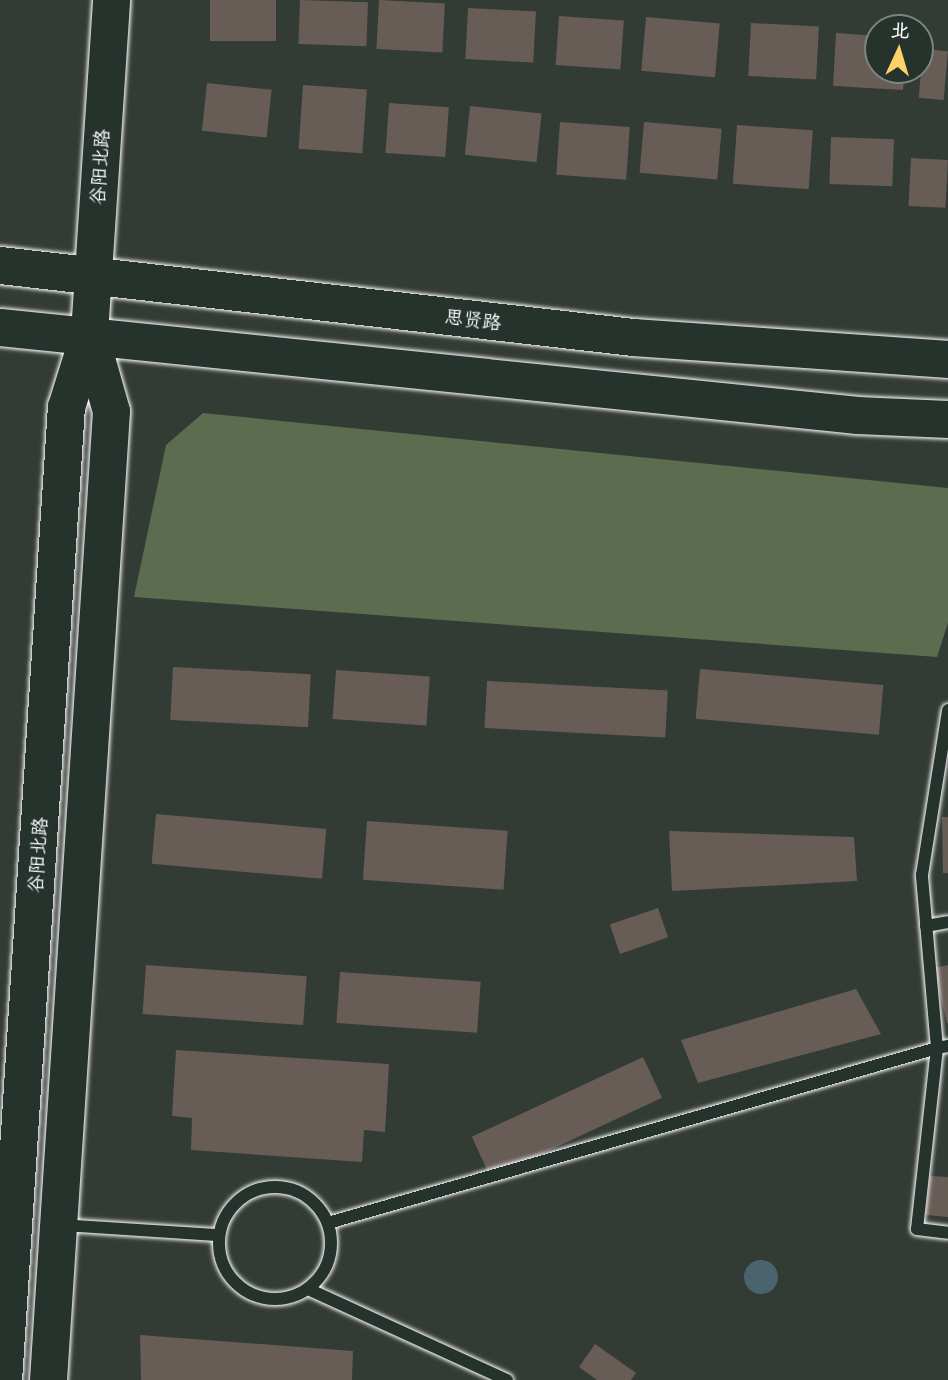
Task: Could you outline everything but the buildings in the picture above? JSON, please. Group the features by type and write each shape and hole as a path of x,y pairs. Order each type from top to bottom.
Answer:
{"main road":[{"name":"谷阳北路","path":"3,1380 66,407 89,333 111,0"},
{"name":"思贤路","path":"0,265 92,278 633,337 948,359"},
{"path":"0,327 89,333 857,415 948,419"},
{"name":"谷阳北路","path":"48,1380 110,411 89,333"}],"lane":[{"path":"948,710 944,762 922,875 942,1047 917,1229 948,1233"},
{"path":"926,926 948,922"},
{"path":"328,1223 942,1047"},
{"path":"268,1186 305,1194 328,1223 329,1259 308,1289 272,1299 238,1286 226,1272 218,1235 235,1202 268,1186"},
{"path":"58,1225 218,1235"},
{"path":"308,1289 507,1380"}],"green space":[{"path":"203,413 948,488 948,623 937,657 134,597 166,445"}],"water":[{"path":"761,1260 773,1265 778,1277 773,1289 761,1294 749,1289 744,1277 749,1265"}]}
